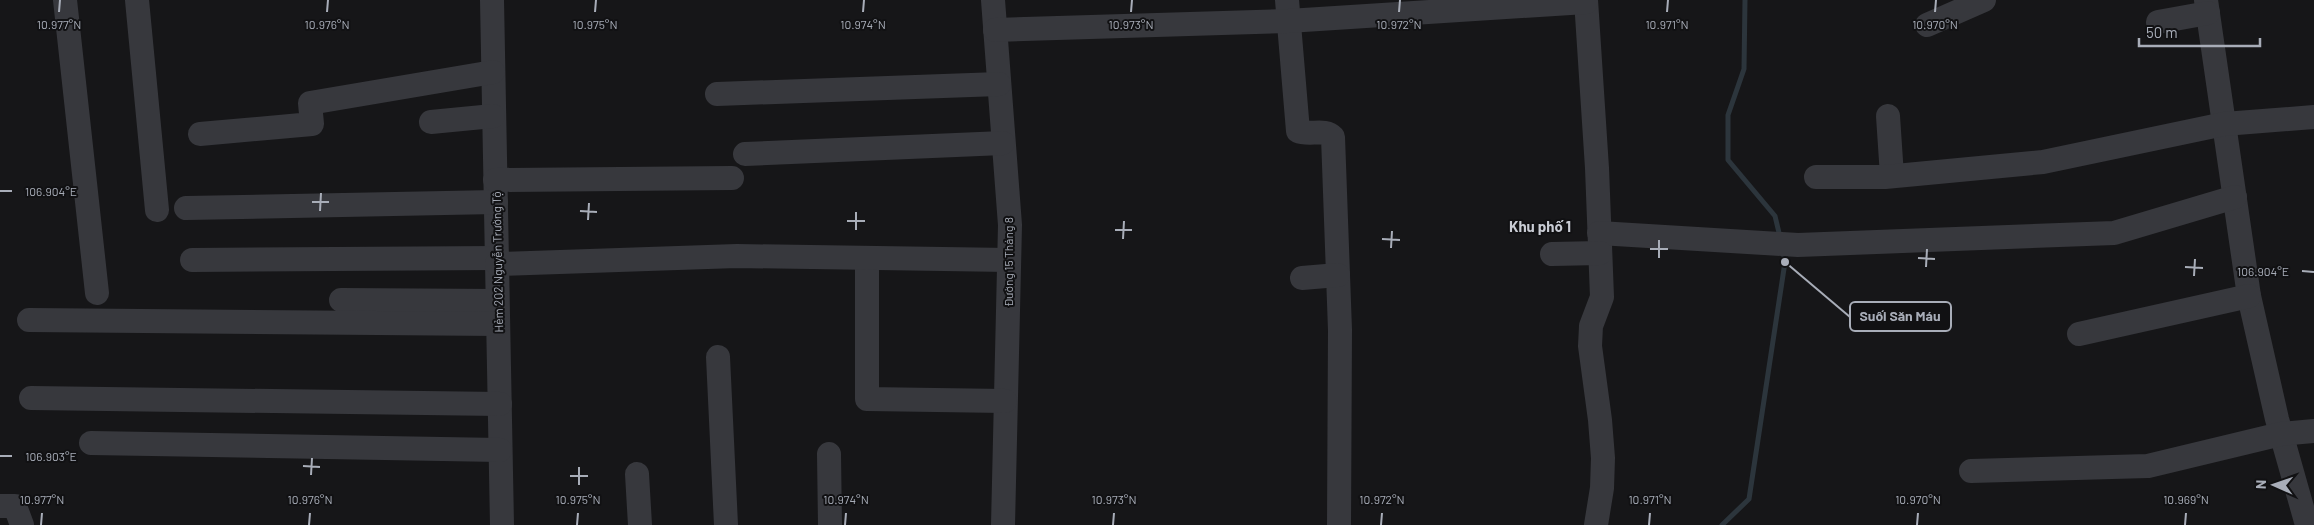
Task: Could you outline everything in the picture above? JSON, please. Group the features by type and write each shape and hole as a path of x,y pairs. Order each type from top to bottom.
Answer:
{"street":[{"path":"65,0 97,293"},
{"path":"138,0 157,210"},
{"name":"Hẻm 202 Nguyễn Trường Tộ","path":"492,0 502,525"},
{"name":"Đường 15 Tháng 8","path":"993,0 1010,225 1003,525"},
{"path":"1927,25 1984,0"},
{"path":"995,30 1288,11 1586,1 1602,297 1590,326 1590,346 1600,420 1602,458 1602,488 1596,525"},
{"path":"2158,22 2207,6 2250,296 2281,434 2306,525"},
{"path":"1288,11 1298,131 1302,133 1327,133 1333,137 1340,330 1339,525"},
{"path":"200,134 312,124 310,103 493,72"},
{"path":"717,94 999,84"},
{"path":"431,122 494,116"},
{"path":"1888,116 1892,176"},
{"path":"1816,177 1892,176 2043,162 2224,124 2314,117"},
{"path":"745,154 1003,143"},
{"path":"186,208 732,178"},
{"path":"1552,254 1600,243 1798,245 2114,233 2235,197"},
{"path":"192,260 497,261 737,256 1010,260"},
{"path":"867,259 867,399 1005,400"},
{"path":"1302,278 1338,275"},
{"path":"2079,334 2250,296"},
{"path":"341,300 498,301"},
{"path":"29,320 498,324"},
{"path":"718,357 726,525"},
{"path":"31,398 500,404"},
{"path":"1971,471 2148,466 2281,434 2314,431"},
{"path":"91,443 500,450"},
{"path":"829,454 830,525"},
{"path":"637,474 640,525"},
{"path":"0,506 16,506 22,525"}],"waterway":[{"path":"1745,0 1744,69 1728,115 1728,160 1775,216 1780,237"},
{"path":"1722,525 1749,499 1785,262 1783,250"}],"place":[{"name":"Suối Săn Máu","path":"1785,262"}],"district":[{"name":"Khu phố 1","path":"1540,226"}]}
